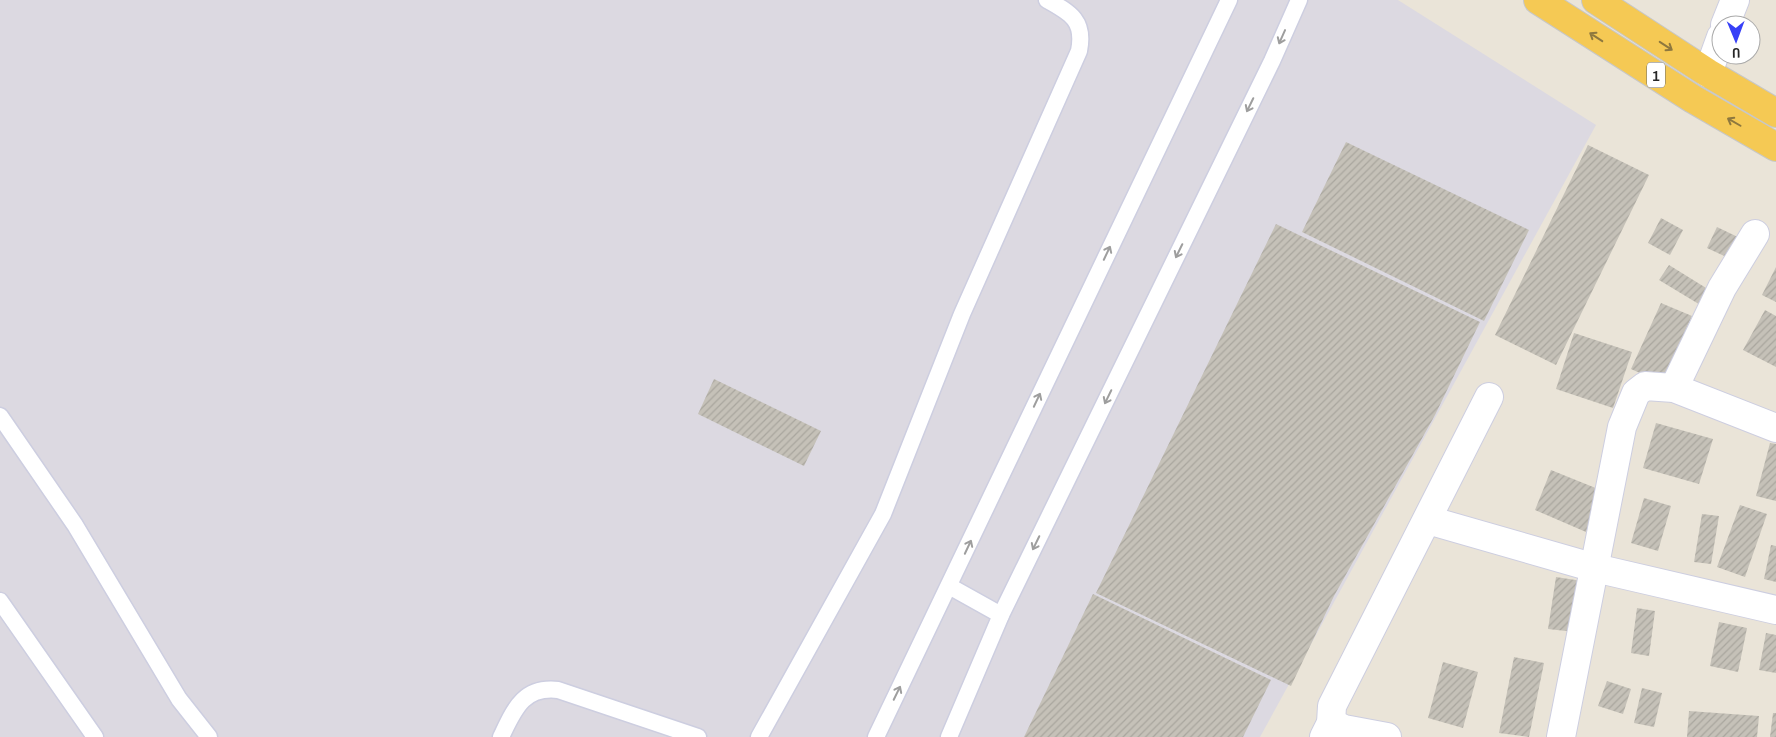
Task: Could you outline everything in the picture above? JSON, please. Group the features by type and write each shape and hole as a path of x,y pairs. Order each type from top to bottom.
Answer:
{"highway":[{"name":"1","path":"1538,0 1693,99 1776,147"},
{"name":"1","path":"1596,0 1708,74 1776,113"}],"street":[{"path":"1729,15 1735,0"},
{"path":"1708,74 1711,65"},
{"path":"1674,388 1722,288 1755,234"},
{"path":"1561,737 1622,427 1636,393 1645,386 1674,388 1776,428"},
{"path":"1387,737 1344,729 1328,730 1332,706 1489,397"},
{"path":"1428,520 1595,568 1776,610"}],"lane":[{"path":"759,737 882,514 962,314 1079,50 1082,38 1077,20 1063,8 1047,0"},
{"path":"876,737 1229,0"},
{"path":"949,737 1001,615 1296,6"},
{"path":"0,416 75,525 179,699 209,737"},
{"path":"949,586 1001,615"},
{"path":"0,601 96,737"},
{"path":"501,737 518,703 535,692 547,689 558,690 698,737"}],"shaded area":[{"path":"0,0 1398,0 1596,125 1260,737 0,737"}],"building":[{"path":"1346,142 1529,230 1484,321 1302,232"},
{"path":"1588,145 1649,175 1556,365 1495,335"},
{"path":"1661,218 1683,230 1670,255 1648,243"},
{"path":"1276,224 1480,322 1435,415 1334,596 1291,686 1096,593"},
{"path":"1717,227 1744,240 1735,261 1707,248"},
{"path":"1669,265 1711,291 1702,306 1659,280"},
{"path":"1776,267 1776,302 1762,295"},
{"path":"1661,303 1692,316 1662,383 1631,369"},
{"path":"1765,310 1776,316 1776,367 1743,350"},
{"path":"1574,333 1632,352 1613,408 1556,389"},
{"path":"714,379 821,431 804,466 698,414"},
{"path":"1656,423 1713,439 1699,484 1643,468"},
{"path":"1770,443 1776,444 1776,501 1756,496"},
{"path":"1551,470 1603,491 1586,532 1535,510"},
{"path":"1644,498 1671,506 1658,551 1631,543"},
{"path":"1740,505 1767,514 1745,577 1717,567"},
{"path":"1702,514 1719,516 1711,564 1694,562"},
{"path":"1771,545 1776,546 1776,582 1764,579"},
{"path":"1556,577 1582,581 1575,632 1548,629"},
{"path":"1093,594 1271,680 1243,737 1024,737"},
{"path":"1637,608 1655,611 1649,656 1631,653"},
{"path":"1719,622 1747,628 1738,672 1710,666"},
{"path":"1766,633 1776,635 1776,673 1759,670"},
{"path":"1514,657 1544,663 1529,737 1499,733"},
{"path":"1443,662 1478,672 1463,728 1428,718"},
{"path":"1607,681 1631,689 1623,714 1598,706"},
{"path":"1642,688 1662,693 1654,727 1634,723"},
{"path":"1689,711 1759,716 1757,737 1687,737"},
{"path":"1773,713 1776,713 1776,737 1770,737"}]}
